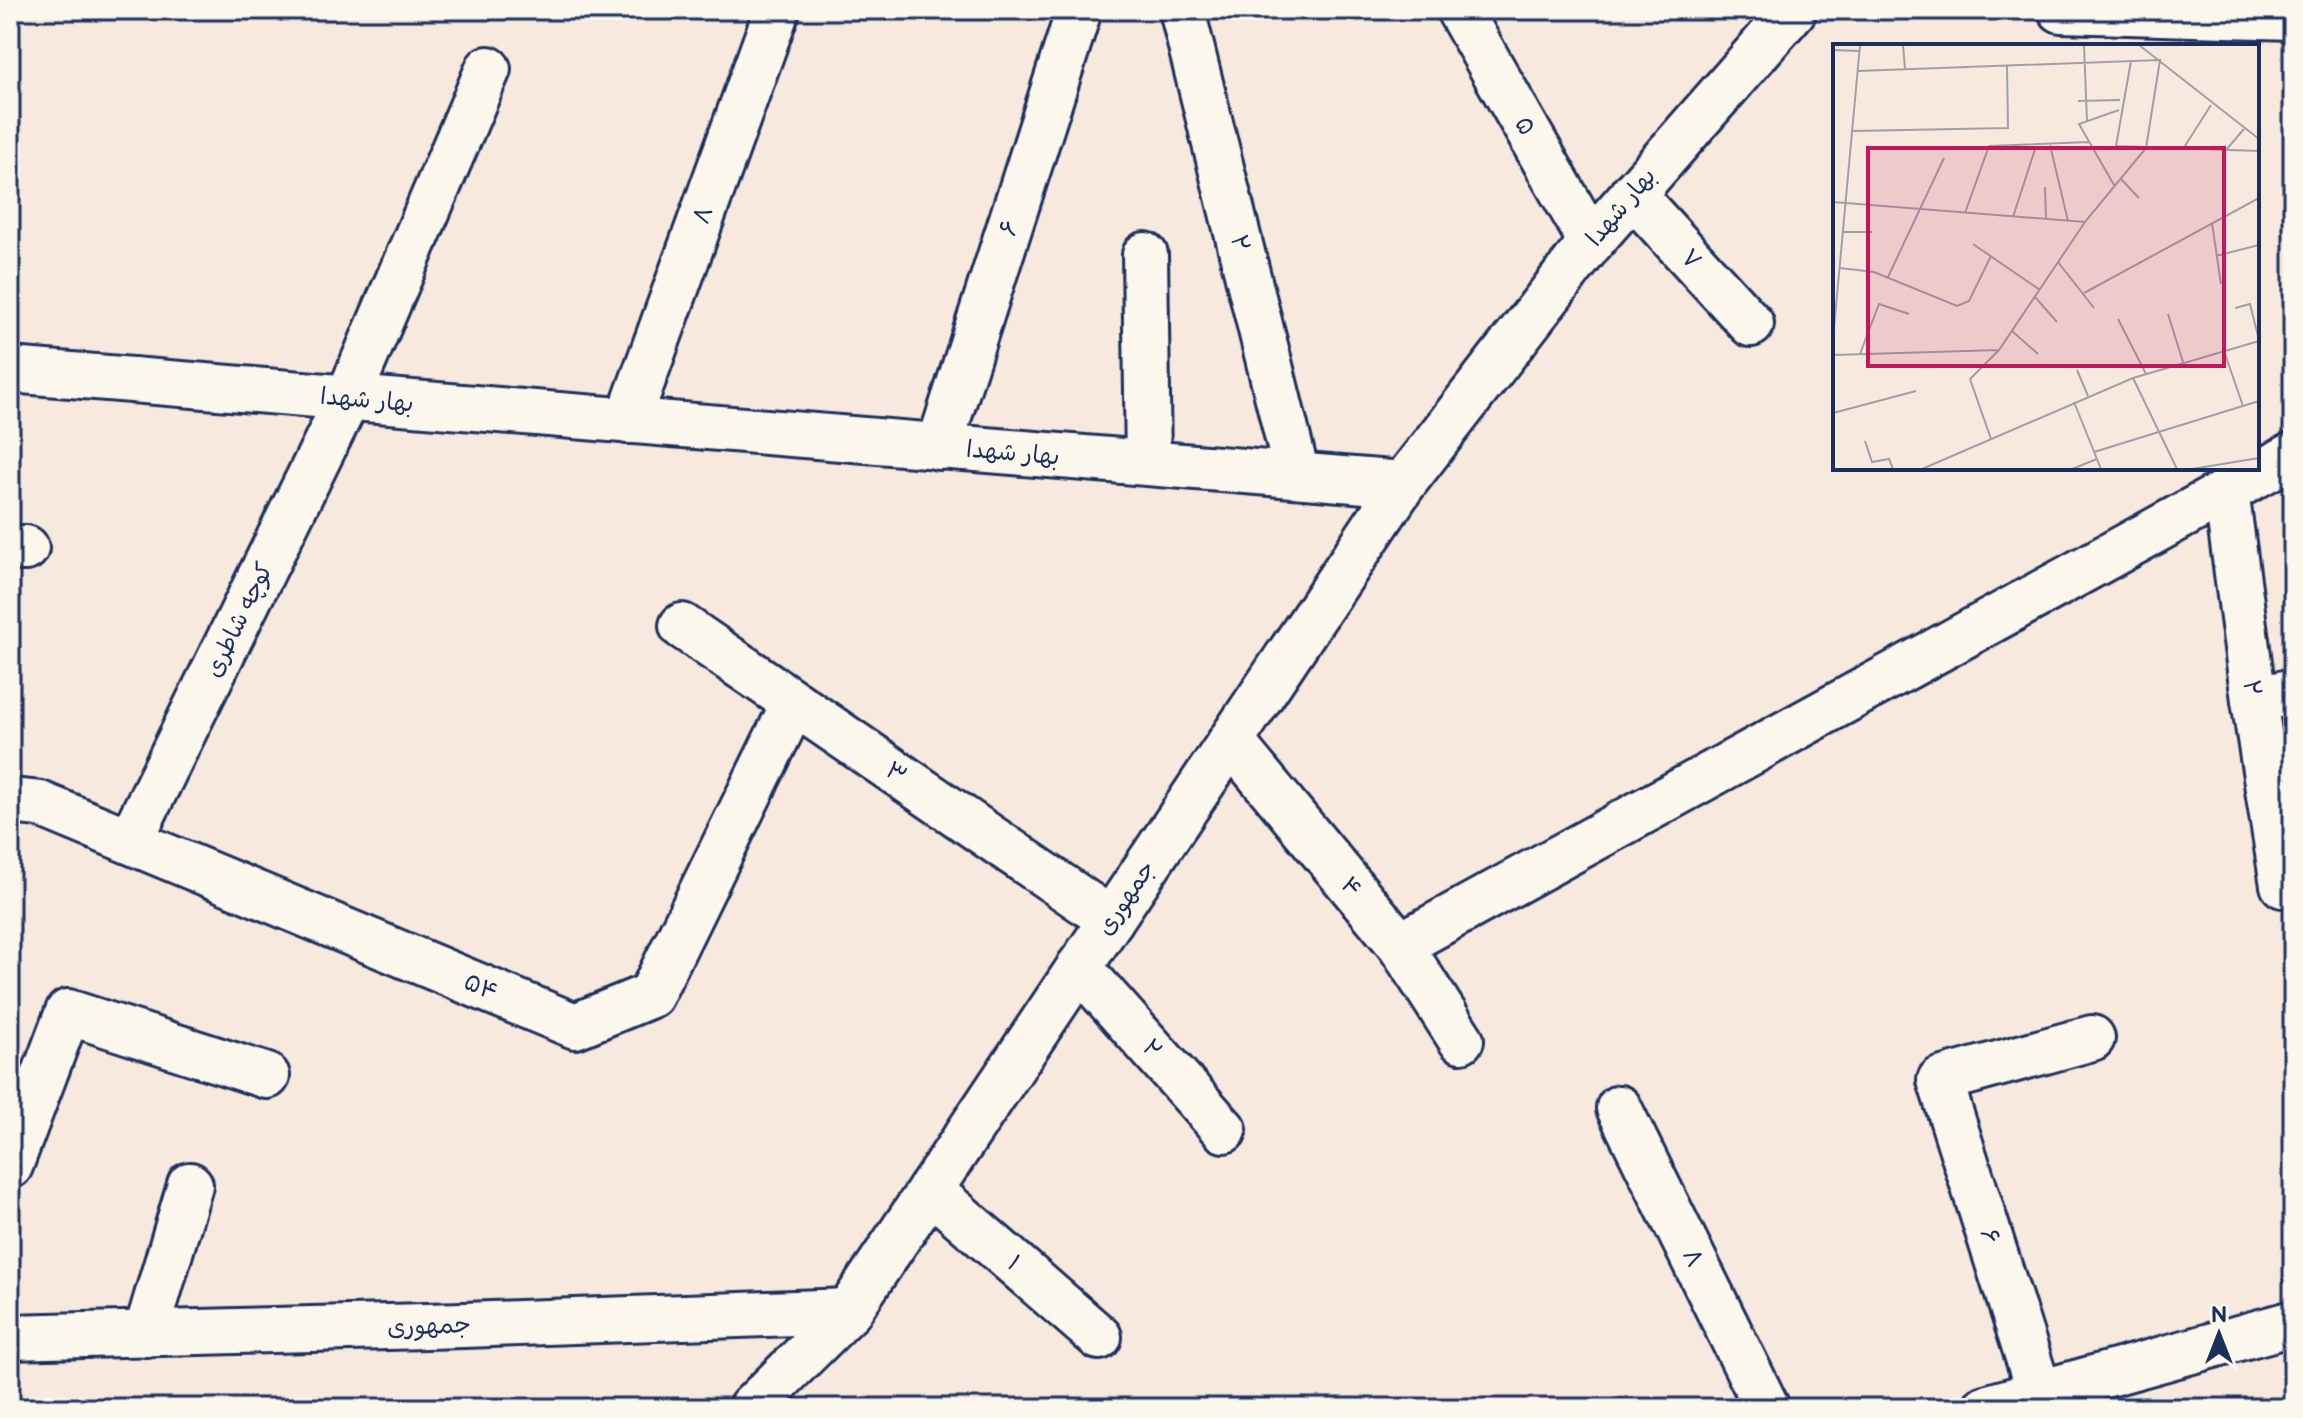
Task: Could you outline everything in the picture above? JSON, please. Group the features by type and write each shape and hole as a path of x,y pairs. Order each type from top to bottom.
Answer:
{"street":[{"name":"۸","path":"628,421 777,10"},
{"name":"۶","path":"939,447 1079,10"},
{"name":"۲","path":"1182,10 1297,475"},
{"name":"۵","path":"1459,10 1591,242"},
{"name":"بهار شهدا","path":"10,370 1403,484 1591,242 1794,10"},
{"path":"2061,10 2293,17"},
{"name":"کوچه شاطری","path":"130,841 348,398 488,69"},
{"name":"۷","path":"1632,194 1751,324"},
{"path":"1145,255 1148,463"},
{"path":"1400,945 2293,455"},
{"name":"جمهوری","path":"751,1408 849,1311 1403,484"},
{"name":"۲","path":"2226,491 2274,695 2283,885"},
{"name":"۳","path":"682,626 1111,920"},
{"name":"۵۴","path":"10,801 40,804 575,1026 651,995 794,703"},
{"name":"۴","path":"1231,741 1400,945 1461,1040"},
{"name":"۲","path":"1079,967 1224,1130"},
{"path":"10,1166 68,1012 267,1076"},
{"name":"۶","path":"2039,1392 1940,1080 2092,1038"},
{"name":"۸","path":"1619,1108 1767,1408"},
{"path":"146,1334 190,1185"},
{"name":"۱","path":"930,1190 1099,1337"},
{"name":"جمهوری","path":"10,1337 849,1311"},
{"path":"1985,1408 2293,1323"}]}
